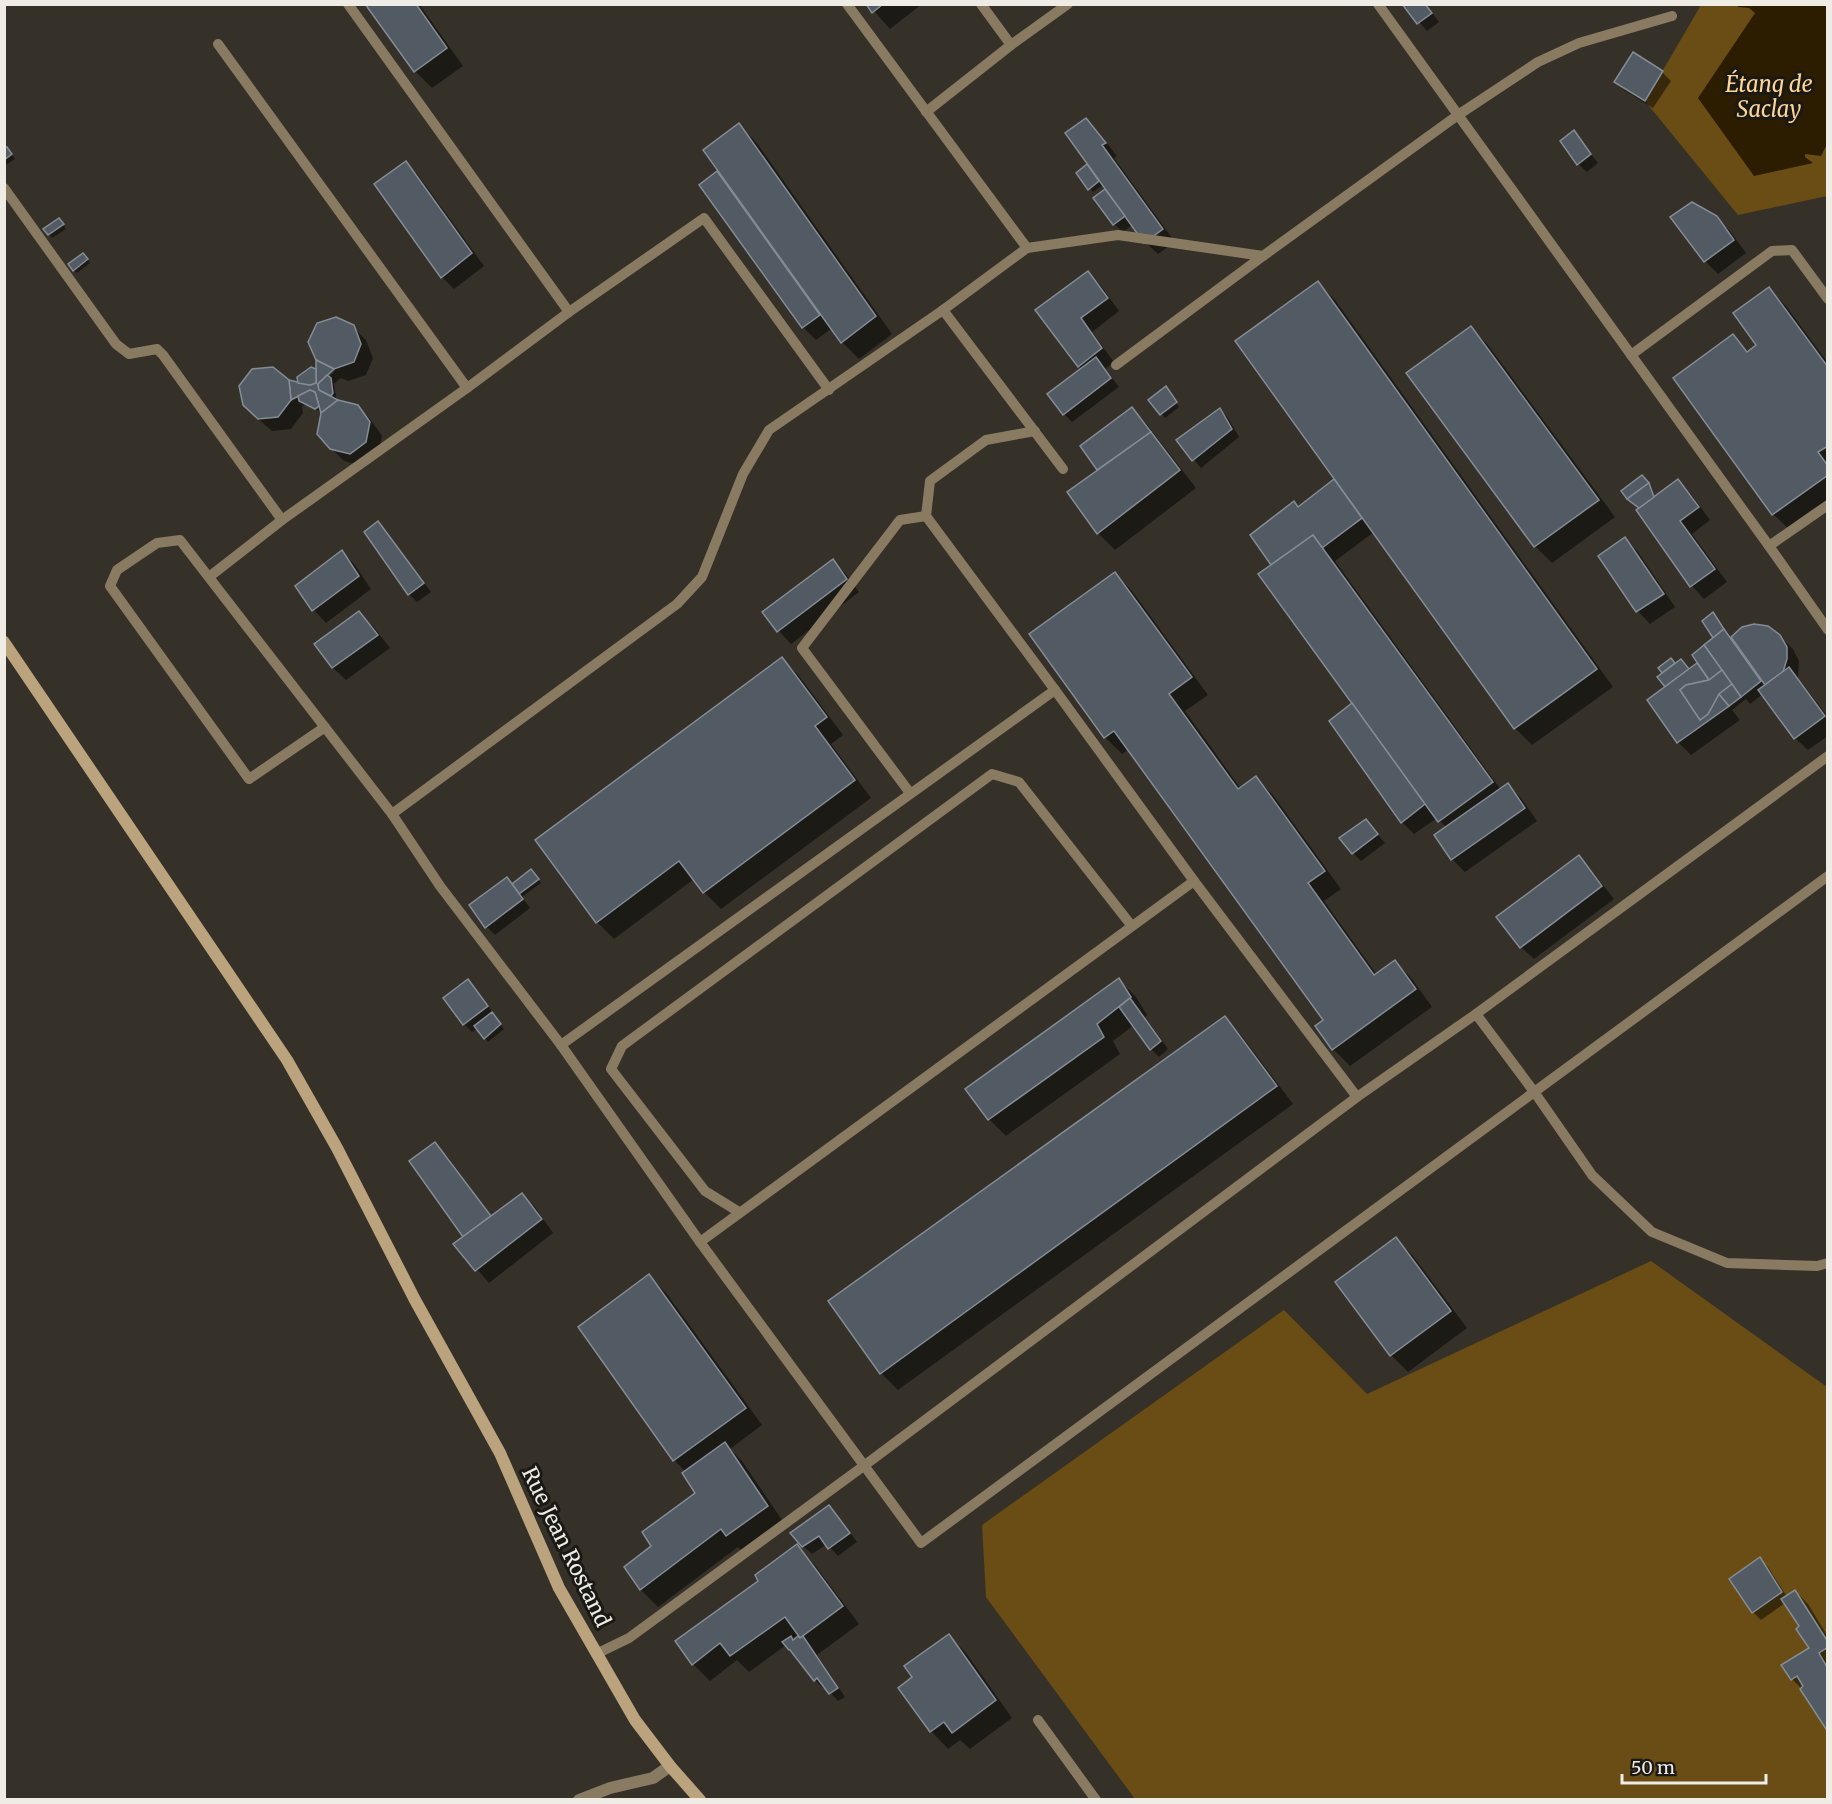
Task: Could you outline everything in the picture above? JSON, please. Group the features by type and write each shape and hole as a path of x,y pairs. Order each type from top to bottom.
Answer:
{"street":[{"name":"Rue Jean Rostand","path":"4,642 287,1060 337,1148 415,1299 500,1453 559,1588 635,1720 670,1766 700,1800"},
{"path":"579,1800 610,1788 653,1778 670,1766"}],"lane":[{"path":"348,4 569,312"},
{"path":"847,4 1027,249"},
{"path":"981,4 1011,45"},
{"path":"926,111 1068,4"},
{"path":"1378,4 1769,546 1827,630"},
{"path":"1116,365 1458,115 1538,62 1579,43 1672,16"},
{"path":"218,44 467,388"},
{"path":"4,188 116,344 129,354 157,349 163,355 282,520"},
{"path":"209,577 282,520 569,312 704,218 829,390"},
{"path":"392,814 677,604 702,577 743,474 769,430 1027,249 1118,235 1263,256"},
{"path":"1631,355 1772,251 1792,250 1827,299"},
{"path":"943,310 1063,469"},
{"path":"1035,431 986,440 930,480 926,516 1357,1097"},
{"path":"1769,546 1827,505"},
{"path":"910,793 802,648 900,520 926,516"},
{"path":"325,727 249,779 110,586 117,570 157,543 180,540 209,577 325,727 392,814 440,886 561,1045 700,1242 921,1544 1536,1093 1827,876"},
{"path":"561,1045 1055,690"},
{"path":"596,1654 629,1638 865,1465 1357,1097 1476,1014 1827,756"},
{"path":"740,1212 705,1191 611,1069 622,1046 982,781 992,774 1019,782 1131,926"},
{"path":"700,1242 1194,880"},
{"path":"1476,1014 1536,1093 1592,1175 1652,1232 1727,1263 1816,1266 1827,1263"},
{"path":"1038,1720 1096,1800"}],"shaded area":[{"path":"1701,5 1754,5 1827,141 1827,196 1738,215 1645,101"},
{"path":"1651,1261 1827,1387 1827,1799 1135,1799 986,1597 982,1525 1284,1310 1367,1394"}],"water":[{"name":"Étang de Saclay","path":"1738,5 1827,5 1827,144 1821,156 1805,154 1805,157 1813,163 1754,176 1698,98 1755,13 1749,8 1738,7"}],"building":[{"path":"365,4 416,4 447,48 414,72"},
{"path":"866,4 883,4 872,13"},
{"path":"1402,4 1425,4 1432,13 1417,24"},
{"path":"1633,52 1663,71 1645,101 1614,82"},
{"path":"1086,118 1106,143 1102,145 1163,229 1144,243 1065,133"},
{"path":"739,123 876,316 841,343 703,150"},
{"path":"1574,130 1591,154 1577,165 1560,141"},
{"path":"7,147 12,154 4,160 4,148"},
{"path":"406,161 472,253 441,278 374,184"},
{"path":"1087,164 1099,181 1088,190 1076,173"},
{"path":"717,171 820,315 802,328 699,185"},
{"path":"1105,189 1125,216 1113,225 1093,198"},
{"path":"1692,202 1717,216 1734,240 1704,262 1670,217"},
{"path":"59,218 64,224 48,235 43,229"},
{"path":"83,253 88,259 73,271 68,264"},
{"path":"1088,271 1108,298 1081,318 1102,348 1078,367 1035,310"},
{"path":"1318,281 1597,669 1514,729 1235,341"},
{"path":"1769,287 1828,367 1828,446 1818,452 1828,466 1828,475 1772,515 1673,378 1733,334 1747,352 1756,345 1733,313"},
{"path":"336,317 354,325 361,344 354,362 334,369 316,360 308,342 317,323"},
{"path":"1471,326 1599,500 1534,547 1406,373"},
{"path":"1096,357 1111,378 1063,415 1047,394"},
{"path":"316,360 334,369 318,384 319,390 338,400 321,413 315,392 310,390 291,400 289,380 310,385 316,383"},
{"path":"273,367 289,380 291,400 278,417 258,419 243,405 239,386 252,369"},
{"path":"311,367 316,369 316,383 310,385 298,383 297,377"},
{"path":"327,375 331,378 333,393 331,396 319,390 318,384"},
{"path":"1166,386 1177,402 1160,415 1148,400"},
{"path":"310,390 315,392 319,406 315,409 299,401 298,396"},
{"path":"338,400 358,405 370,422 366,442 350,454 330,449 317,434 321,413"},
{"path":"1132,407 1151,432 1097,470 1080,446"},
{"path":"1220,408 1232,429 1192,461 1176,440"},
{"path":"1151,432 1180,470 1097,534 1067,492"},
{"path":"1642,475 1649,483 1627,499 1621,491"},
{"path":"1334,479 1362,518 1322,548 1313,535 1271,565 1250,535 1294,501 1298,507"},
{"path":"1678,479 1699,507 1680,521 1715,569 1690,587 1636,510"},
{"path":"1649,483 1654,497 1639,508 1627,499"},
{"path":"378,521 424,583 408,595 364,532"},
{"path":"1313,535 1493,782 1438,822 1258,574"},
{"path":"1625,537 1664,594 1636,612 1598,556"},
{"path":"342,550 359,576 312,611 295,586"},
{"path":"833,559 847,579 777,632 762,612"},
{"path":"1115,572 1192,677 1169,694 1238,789 1256,776 1325,871 1308,883 1374,975 1395,960 1416,989 1332,1050 1315,1026 1323,1020 1114,731 1104,738 1029,634"},
{"path":"359,611 378,635 332,668 314,644"},
{"path":"1713,612 1724,629 1713,638 1702,621"},
{"path":"1754,624 1768,626 1780,635 1787,647 1787,659 1783,672 1765,685 1731,637 1742,627"},
{"path":"1724,629 1761,681 1741,697 1704,645"},
{"path":"1704,645 1722,670 1709,680 1692,655"},
{"path":"782,657 827,717 815,726 855,780 703,893 679,861 596,923 535,840"},
{"path":"1671,658 1675,663 1662,673 1658,668"},
{"path":"1681,659 1689,669 1665,687 1657,677"},
{"path":"1697,663 1709,680 1686,685 1680,690 1700,720 1708,714 1719,694 1729,706 1677,743 1647,700"},
{"path":"1789,667 1825,716 1794,739 1758,690"},
{"path":"1722,670 1732,684 1719,694 1708,714 1700,720 1680,690 1686,685 1709,680"},
{"path":"1732,684 1741,697 1729,706 1719,694"},
{"path":"1352,703 1425,804 1401,823 1329,721"},
{"path":"1508,783 1525,808 1451,860 1434,835"},
{"path":"1366,819 1378,834 1352,854 1339,838"},
{"path":"1579,855 1602,886 1520,948 1496,917"},
{"path":"531,869 539,879 519,894 512,884"},
{"path":"507,877 523,899 485,928 469,905"},
{"path":"1119,978 1131,997 1097,1024 1104,1037 988,1120 965,1089"},
{"path":"468,979 488,1006 463,1025 443,998"},
{"path":"1130,998 1161,1041 1150,1050 1119,1007"},
{"path":"492,1012 501,1024 484,1039 474,1026"},
{"path":"1225,1016 1277,1086 880,1374 828,1301"},
{"path":"435,1142 491,1216 463,1237 409,1161"},
{"path":"522,1193 542,1219 475,1271 453,1244"},
{"path":"1396,1237 1451,1311 1390,1356 1335,1282"},
{"path":"649,1274 746,1408 673,1461 578,1327"},
{"path":"725,1442 768,1506 726,1536 721,1529 640,1590 624,1567 651,1546 642,1532 695,1493 682,1473"},
{"path":"829,1505 850,1533 828,1549 819,1536 802,1547 790,1533"},
{"path":"797,1544 843,1606 800,1638 785,1617 730,1656 720,1643 692,1665 675,1641 758,1581 755,1575"},
{"path":"1760,1557 1782,1592 1752,1613 1729,1579"},
{"path":"1795,1590 1828,1642 1828,1647 1819,1653 1828,1669 1828,1732 1800,1689 1803,1686 1797,1676 1791,1680 1781,1665 1809,1648 1796,1629 1799,1626 1781,1599"},
{"path":"949,1634 996,1700 952,1733 944,1722 930,1732 898,1688 912,1677 904,1666"},
{"path":"791,1636 793,1640 798,1636 800,1638 803,1636 838,1688 829,1694 817,1678 814,1681 782,1642"}]}
